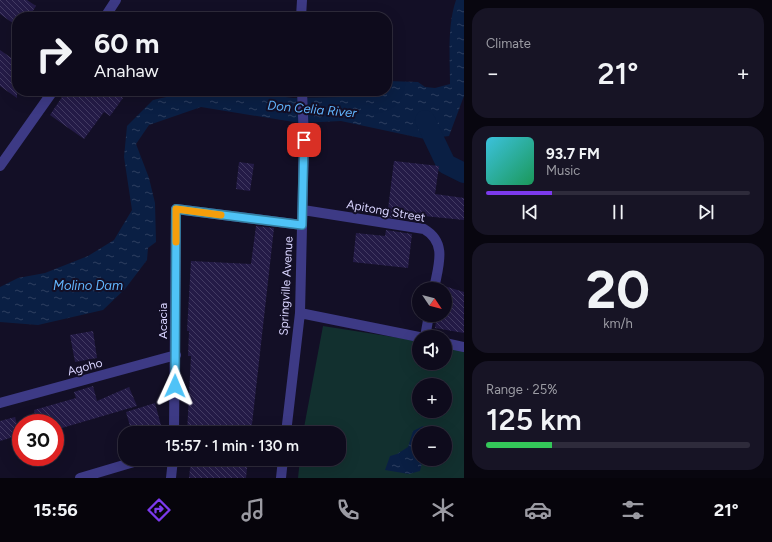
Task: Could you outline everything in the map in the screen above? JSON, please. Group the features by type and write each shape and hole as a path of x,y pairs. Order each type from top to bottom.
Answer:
{"street":[{"path":"108,12 116,0"},
{"path":"301,12 302,0"},
{"path":"0,166 49,96"},
{"name":"Springville Avenue","path":"287,426 300,313 304,140 302,96"},
{"name":"Acacia","path":"174,426 176,355 176,209 302,225"},
{"name":"Apitong Street","path":"302,210 424,229 438,240 439,248 435,282"},
{"path":"300,313 412,336"},
{"path":"452,344 464,347"},
{"name":"Agoho","path":"0,403 176,355"},
{"path":"80,478 120,466"},
{"path":"171,478 172,466"},
{"path":"281,478 282,466"}],"green space":[{"path":"323,326 412,340 412,370 452,370 452,347 464,350 464,478 298,478 299,466 346,466 346,426 304,426"}],"water":[{"name":"Molino Dam","path":"456,0 464,0 464,96 449,136 425,139 341,121 300,123 201,107 149,125 136,144 149,178 155,203 156,242 148,248 147,260 125,289 103,310 38,325 0,322 0,287 18,278 45,273 88,256 114,240 132,210 124,157 127,126 153,100 171,96 278,96 293,98 392,96 392,81 418,82 425,87 435,88 450,84 450,31"},
{"path":"412,434 412,466 421,466 420,471 409,474 385,470 390,456 397,454 408,447"}],"building":[{"path":"0,0 27,0 36,6 32,12 12,12 12,22 0,14"},
{"path":"0,50 12,58 12,94 0,86"},
{"path":"63,96 120,96 123,98 110,116 104,112 84,139 50,115"},
{"path":"394,161 439,166 435,194 464,198 464,220 414,215 414,221 387,217"},
{"path":"239,162 254,164 250,191 236,189"},
{"path":"256,226 274,228 252,426 187,426 191,356 188,356 189,331 187,331 191,261 251,264"},
{"path":"386,230 412,234 408,268 353,262 356,233 385,236"},
{"path":"452,288 464,292 464,333 435,328 436,322 452,322"},
{"path":"93,331 97,358 75,362 70,335"},
{"path":"93,386 97,401 129,387 137,406 64,427 64,414 35,414 34,410 76,398 74,392"},
{"path":"155,403 161,426 130,426 126,412"},
{"path":"12,418 12,437 0,441 0,421"},
{"path":"190,466 247,466 246,478 189,478"}],"waterway":[{"path":"425,120 446,164 464,173"}],"slow traffic":[{"path":"176,242 176,209 221,215"}],"route":[{"path":"175,386 176,209 302,225 304,140"}],"water label":[{"name":"Don Celia River","path":"312,109"}]}
